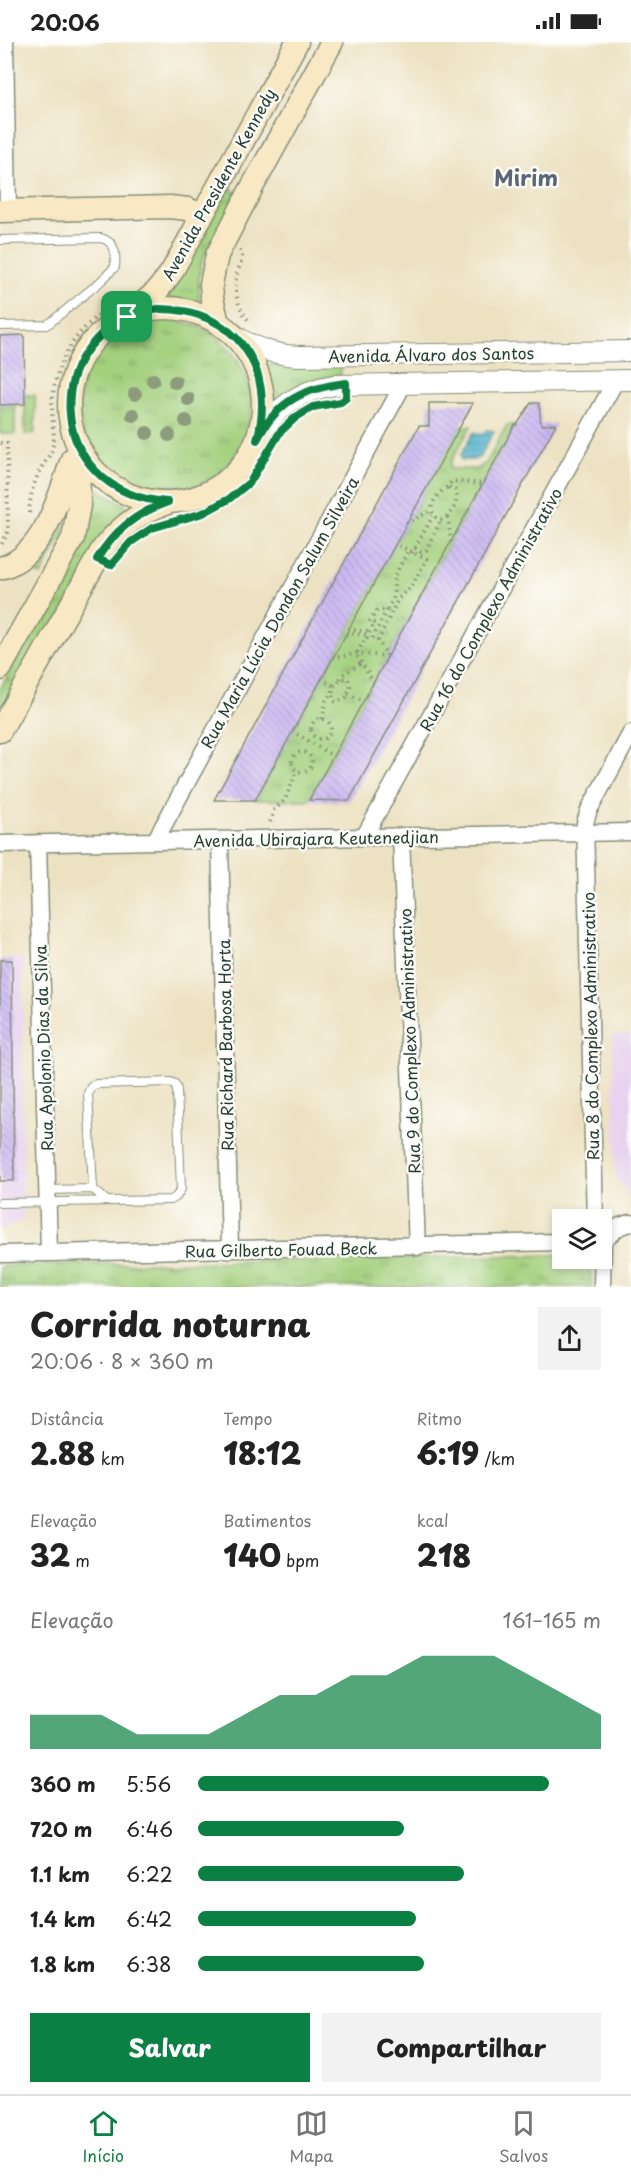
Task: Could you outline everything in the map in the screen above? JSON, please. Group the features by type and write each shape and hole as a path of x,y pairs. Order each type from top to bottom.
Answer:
{"main road":[{"name":"Avenida Presidente Kennedy","path":"124,309 143,305 164,283 297,42"},
{"name":"Avenida Presidente Kennedy","path":"226,330 212,298 213,270 217,255 332,42"},
{"path":"4,211 170,207 188,209 202,216"},
{"path":"0,669 73,538 80,505 77,444 70,415 70,395 74,375 86,351 115,323 124,309 174,309 204,316 226,330 250,357 261,384 262,447 222,484 168,512 137,515 116,532 102,550 0,731"},
{"path":"77,444 93,469 115,488 168,512"},
{"path":"0,568 17,562 33,546 55,508 77,444"}],"street":[{"path":"4,211 5,42"},
{"name":"Avenida Álvaro dos Santos","path":"226,330 252,346 267,352 299,356 631,351"},
{"name":"Avenida Álvaro dos Santos","path":"262,447 273,414 308,391 346,383 624,380"},
{"name":"Rua 16 do Complexo Administrativo","path":"364,837 624,380"},
{"name":"Rua Maria Lúcia Dondon Salum Silveira","path":"154,841 404,383"},
{"name":"Rua 8 do Complexo Administrativo","path":"595,1209 585,833 589,810 631,733"},
{"name":"Avenida Ubirajara Keutenedjian","path":"0,844 631,832"},
{"name":"Rua 9 do Complexo Administrativo","path":"401,836 417,1247"},
{"name":"Rua Richard Barbosa Horta","path":"220,840 230,1250"},
{"name":"Rua Apolonio Dias da Silva","path":"38,843 49,1253"},
{"path":"612,1233 620,1226 631,1222"},
{"name":"Rua Gilberto Fouad Beck","path":"0,1254 417,1247 552,1242"},
{"path":"602,1269 602,1287"}],"lane":[{"path":"0,240 101,238 108,240 116,251 115,267 51,322 46,325 0,326"},
{"path":"47,1196 107,1201 171,1200 176,1197 181,1189 175,1084 170,1082 105,1083 91,1087 88,1093 93,1189 107,1201"},
{"path":"0,1203 93,1189"}],"path":[{"path":"28,520 31,493 53,448 54,384 60,364 74,339 86,325 103,311 124,309"},
{"path":"0,443 7,443 8,532 0,548"},
{"path":"168,512 203,513 229,499 250,482 262,447"},
{"path":"356,654 387,610 393,597 395,575 415,548 433,513 437,496 452,481 483,484"},
{"path":"445,488 453,487 457,493 448,517 451,542"},
{"path":"433,513 441,520"},
{"path":"406,523 433,513"},
{"path":"415,548 422,552 426,550 441,520 448,517"},
{"path":"378,640 398,599 411,587 427,559 394,544"},
{"path":"369,636 375,623 369,622 374,614 377,611 387,610"},
{"path":"332,658 356,654 388,656 378,640 347,631"},
{"path":"356,654 374,683"},
{"path":"340,680 342,675 362,663"},
{"path":"322,719 326,701 332,694 334,686 346,677 349,679 348,694 336,702 332,694"},
{"path":"321,679 334,686"},
{"path":"348,694 364,700"},
{"path":"316,720 327,721 330,732 327,737 317,738 312,735 311,729 316,720"},
{"path":"292,730 333,756"},
{"path":"308,753 317,738"},
{"path":"297,753 308,753 311,757 311,767 303,773 297,771 293,767 293,757 297,753"},
{"path":"270,839 271,814 285,800 297,771"}],"shaded area":[{"path":"23,959 23,1218 13,1226 0,1230 0,960"},
{"path":"612,1035 631,1035 631,1200 616,1176"}],"green space":[{"path":"230,186 237,196 202,260 199,303 169,300 168,297"},
{"path":"165,320 198,327 213,335 225,346 236,358 244,373 251,406 244,439 236,454 225,466 213,477 198,485 165,492 132,485 117,477 105,466 94,454 86,439 79,406 86,373 94,358 105,346 117,335 132,327"},
{"path":"269,364 340,365 340,375 314,379 293,387 275,400 272,397 265,369"},
{"path":"25,395 35,395 35,433 25,434"},
{"path":"0,405 15,405 15,434 0,434"},
{"path":"507,425 515,425 309,800 255,800 460,426 471,426 451,462 450,469 477,469 486,463"},
{"path":"89,484 126,505 129,509 0,713 0,689 75,556"},
{"path":"68,505 63,534 41,576 28,569 52,539"},
{"path":"552,1255 552,1269 590,1269 592,1287 0,1287 0,1266"}],"water":[{"path":"487,430 494,431 480,457 473,460 462,460 461,455 474,432 483,434"}],"building":[{"path":"24,335 25,404 0,405 0,336"},
{"path":"429,403 473,403 255,800 214,800 419,426 429,426"},
{"path":"531,403 539,403 541,425 556,424 349,801 309,800 515,425"},
{"path":"0,960 12,960 14,1181 0,1181"}],"district":[{"name":"Mirim","path":"526,176"}],"route":[{"path":"158,309 189,311 218,323 234,336 246,349 261,384 262,422 257,440 273,414 308,391 346,383 346,396 341,402 313,407 289,423 276,438 264,462 250,482 229,499 203,513 160,524 137,536 111,565 97,559 116,532 137,515 168,502 140,499 115,488 103,479 85,458 76,443 72,428 69,402 74,375 86,351 95,340 115,323 127,317 158,309"}]}
